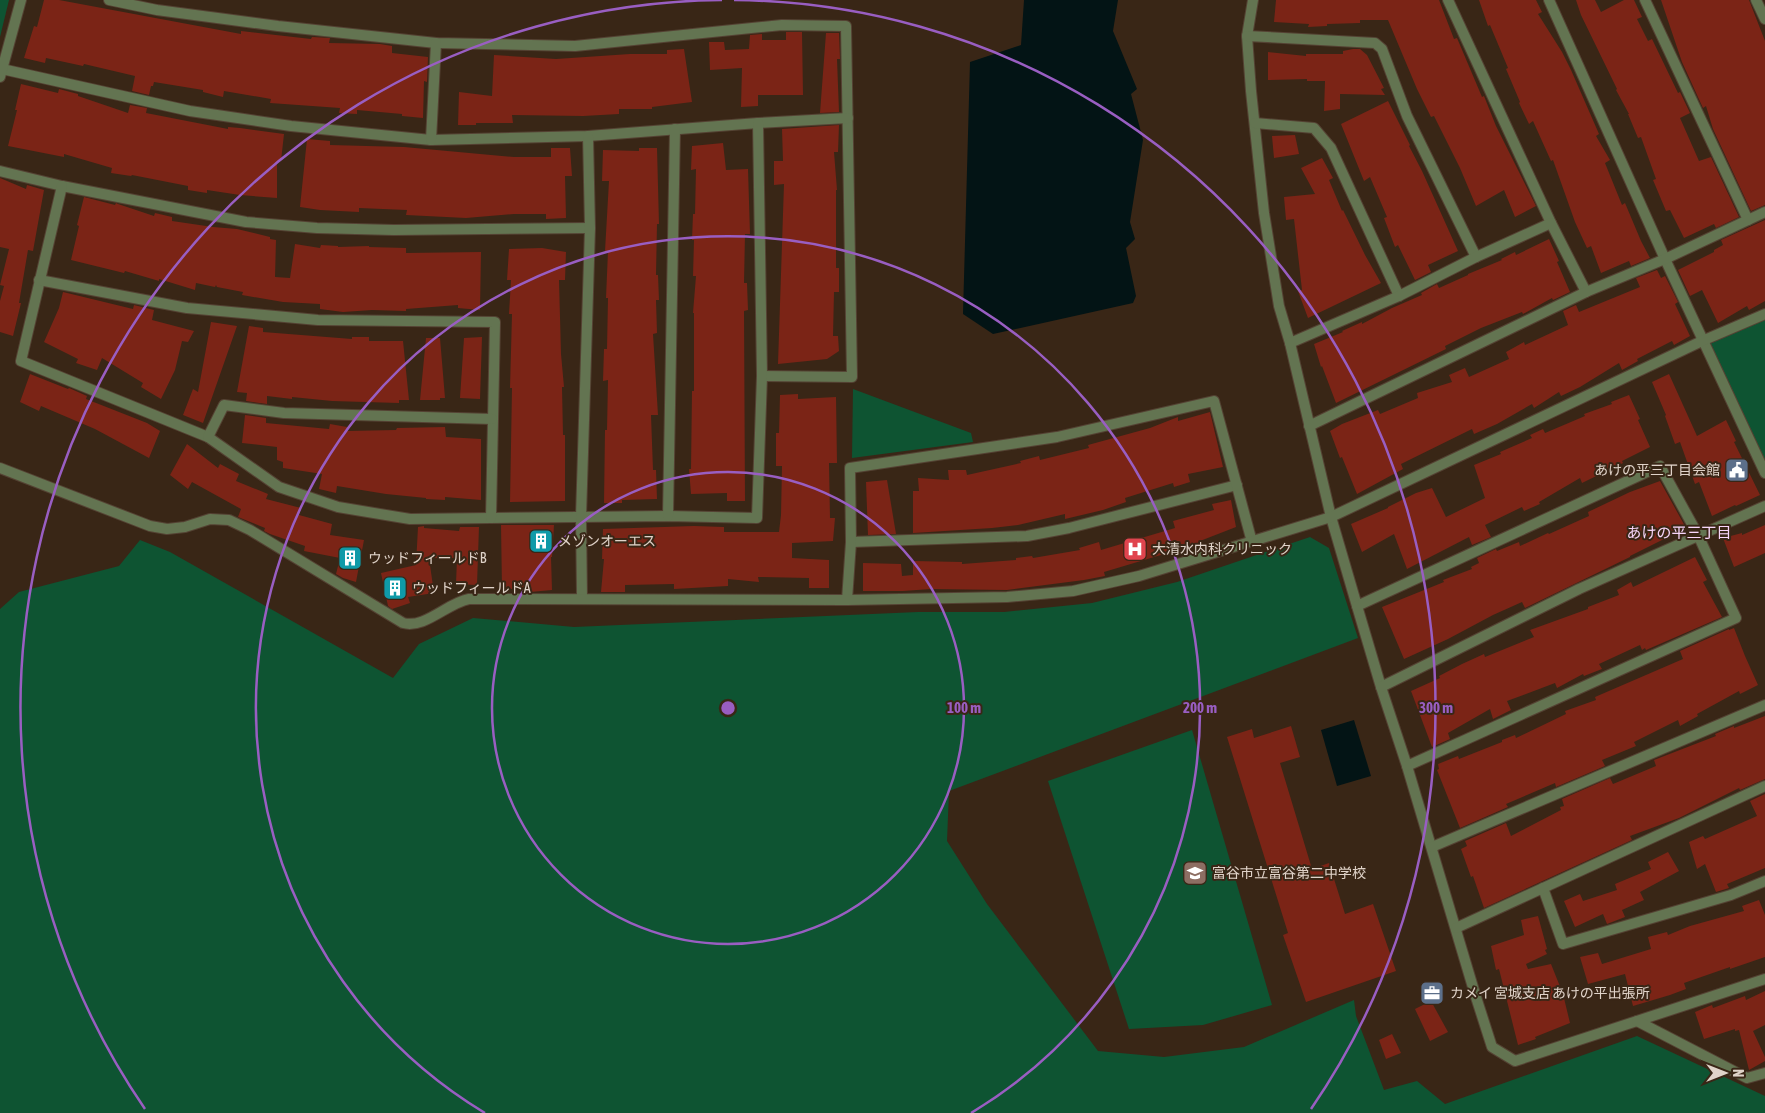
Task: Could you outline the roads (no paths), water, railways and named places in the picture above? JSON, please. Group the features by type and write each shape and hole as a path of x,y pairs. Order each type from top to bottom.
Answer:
{"street":[{"path":"21,0 1,73 190,111 291,126 430,140 588,136 848,118"},
{"path":"109,0 166,12 436,43 575,46 782,25 846,26 852,377 762,376"},
{"path":"1253,0 1247,36 1264,213 1279,306 1290,343 1331,517 1381,687 1432,847 1492,1047 1515,1061 1765,979"},
{"path":"1448,0 1551,223 1586,292"},
{"path":"1549,0 1702,341 1765,473"},
{"path":"1645,0 1748,220"},
{"path":"1756,0 1765,19"},
{"path":"1247,36 1375,43 1382,48 1407,116 1476,257"},
{"path":"430,140 436,43"},
{"path":"62,186 21,361 208,437 279,486 338,507 410,520 668,516 757,518 762,376 758,123"},
{"path":"1255,123 1314,128 1331,148 1399,296"},
{"path":"668,516 675,129"},
{"path":"582,600 581,517 590,228 588,136"},
{"path":"0,171 62,186 246,222 318,228 394,230 590,228"},
{"path":"1309,426 1586,292 1665,259 1765,212"},
{"path":"1290,343 1399,296 1476,257 1551,223"},
{"path":"39,280 187,308 318,320 495,322 491,518"},
{"path":"0,468 150,526 168,529 185,527 210,519 229,520 250,530 403,623 410,625 420,623 459,601 469,599 847,600 1007,597 1073,591 1139,576 1331,517 1702,341 1765,314"},
{"path":"847,600 851,542 850,468 1057,437 1214,401 1252,542"},
{"path":"208,437 224,405 284,412 492,419"},
{"path":"1357,606 1660,466 1698,535 1736,618 1407,766"},
{"path":"851,542 1028,536 1069,528 1237,485"},
{"path":"1381,687 1579,589 1765,506"},
{"path":"1432,847 1765,705"},
{"path":"1456,928 1765,786"},
{"path":"1544,888 1563,944 1731,895 1765,880"},
{"path":"1637,1021 1747,1078 1765,1073"}],"place":[{"name":"あけの平三丁目会館","path":"1737,470"},
{"name":"メゾンオーエス","path":"541,541"},
{"name":"大清水内科クリニック","path":"1135,549"},
{"name":"ウッドフィールドB","path":"350,558"},
{"name":"ウッドフィールドA","path":"395,588"},
{"name":"富谷市立富谷第二中学校","path":"1195,873"},
{"name":"カメイ 宮城支店 あけの平出張所","path":"1432,993"}],"district":[{"name":"あけの平三丁目","path":"1679,533"}]}
